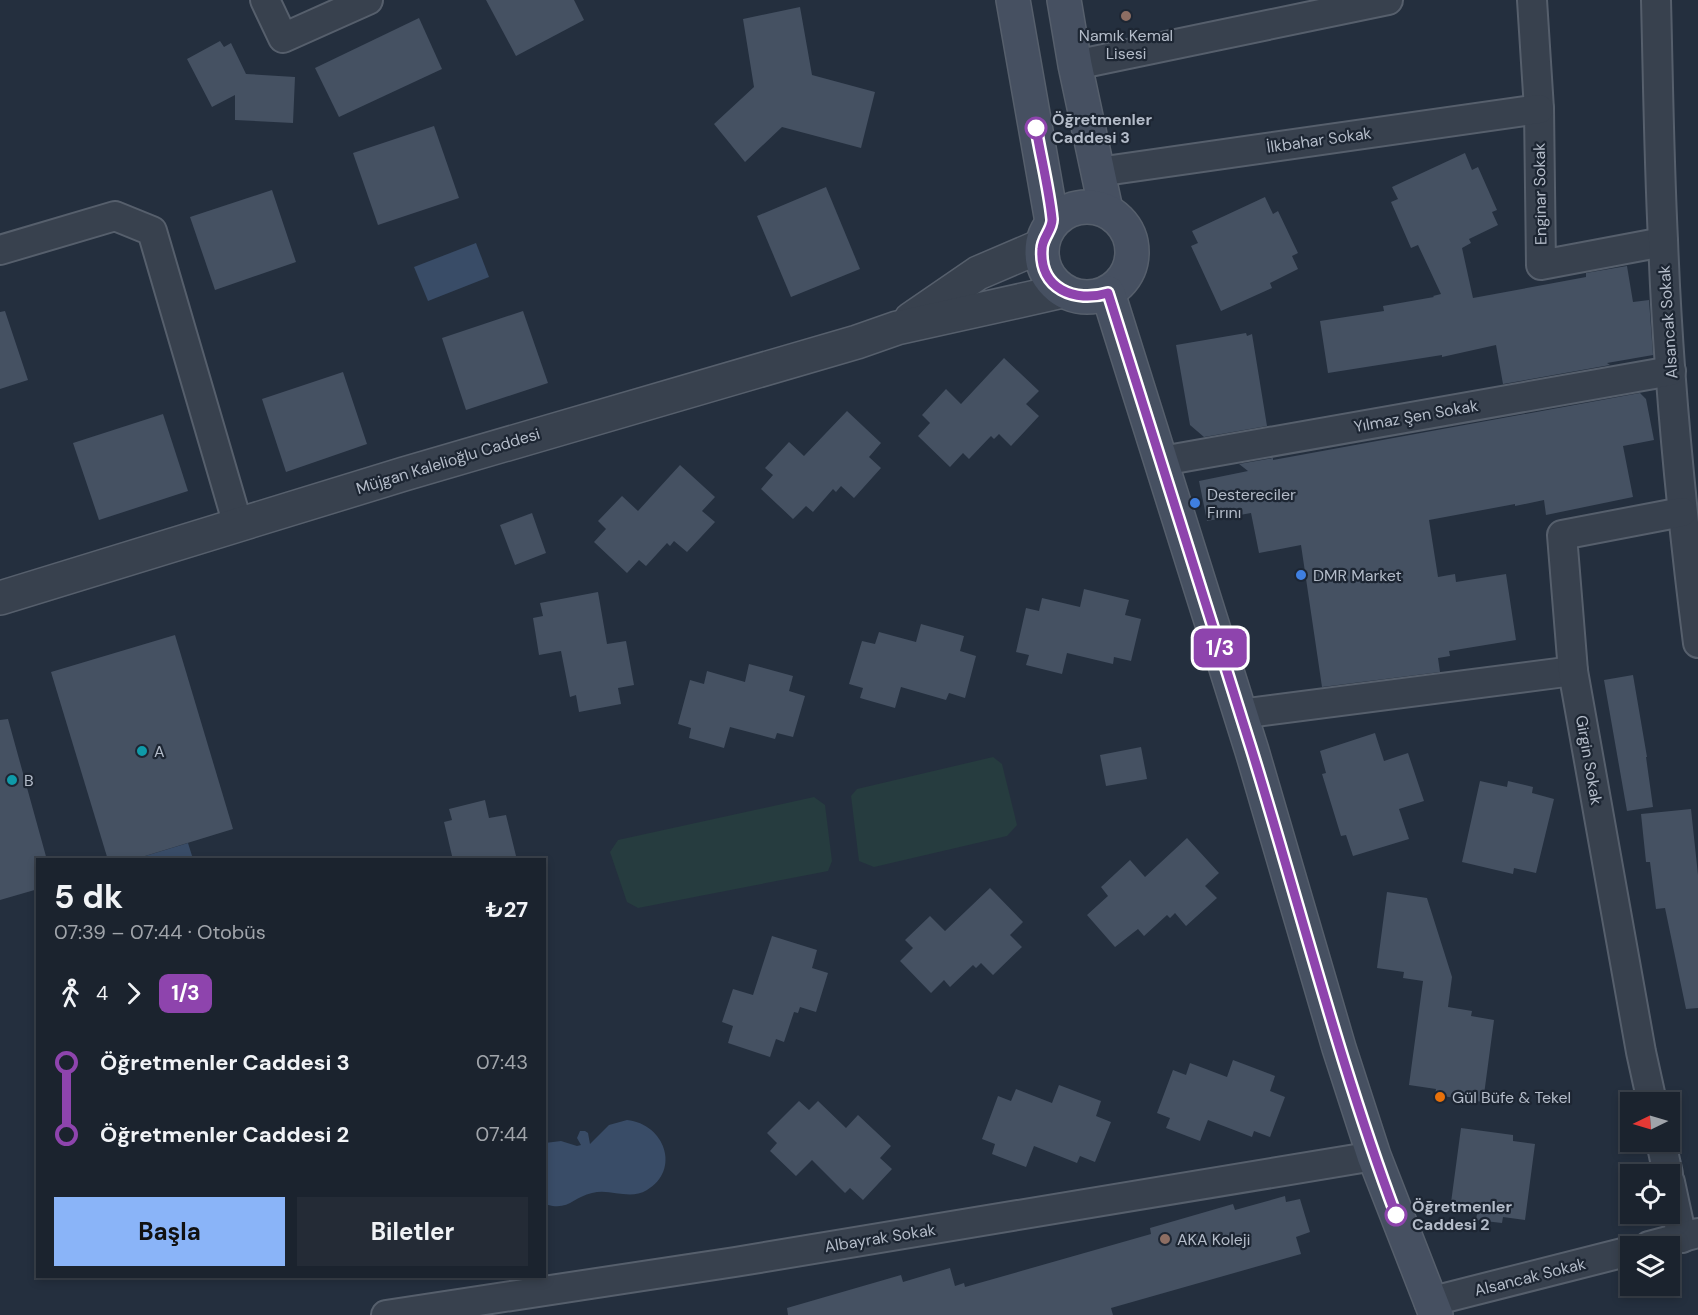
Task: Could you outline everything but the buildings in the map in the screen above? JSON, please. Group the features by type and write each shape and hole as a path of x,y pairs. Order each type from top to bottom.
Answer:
{"main road":[{"path":"1013,0 1047,234 1042,259 1046,272 1053,283 1063,291 1077,297 1093,298 1108,293 1128,272 1132,258 1132,244 1127,230 1118,218 1106,210 1092,206 1077,207 1063,213 1047,234"},
{"path":"1064,0 1075,65 1106,210"},
{"path":"1108,293 1240,714 1339,1048 1374,1156 1433,1309"}],"street":[{"path":"265,0 283,38 368,0"},
{"path":"1075,65 1388,0"},
{"name":"Enginar Sokak","path":"1532,0 1539,109 1541,265 1663,242"},
{"name":"Alsancak Sokak","path":"1656,0 1663,242 1671,370 1682,512 1698,643"},
{"name":"İlkbahar Sokak","path":"1098,172 1539,109"},
{"path":"0,250 115,216 152,231 238,525"},
{"name":"Müjgan Kalelioğlu Caddesi","path":"897,328 978,273 1047,234"},
{"name":"Müjgan Kalelioğlu Caddesi","path":"0,598 404,474 858,342 897,328 1063,291"},
{"name":"Yılmaz Şen Sokak","path":"1162,461 1671,370"},
{"name":"Girgin Sokak","path":"1650,1092 1573,671 1562,535 1682,512"},
{"path":"1240,714 1573,671"},
{"name":"Albayrak Sokak","path":"386,1315 735,1262 1374,1156"},
{"path":"1680,1209 1690,1236"},
{"name":"Alsancak Sokak","path":"1433,1309 1620,1254"}],"green space":[{"path":"993,757 1002,764 1017,825 1007,836 874,867 859,861 851,796 857,789"},
{"path":"814,797 825,805 832,861 828,871 638,908 627,902 610,852 618,840"}],"water":[{"path":"476,243 489,277 428,301 414,267"},
{"path":"188,843 193,858 139,858"},
{"path":"627,1120 640,1123 659,1139 666,1160 664,1171 657,1181 640,1193 599,1192 585,1195 565,1205 546,1204 546,1143 561,1141 581,1145 577,1138 580,1131 585,1131 588,1133 590,1144 609,1125"}],"bus line":[{"name":"1/3","path":"1036,128 1052,222 1041,246 1046,272 1053,283 1063,291 1077,297 1093,298 1108,293 1252,751 1339,1048 1396,1215"}],"place":[{"name":"Namık Kemal Lisesi","path":"1126,16"},
{"name":"Öğretmenler Caddesi 3","path":"1036,128"},
{"name":"Destereciler Fırını","path":"1195,503"},
{"name":"DMR Market","path":"1301,575"},
{"name":"A","path":"142,751"},
{"name":"B","path":"12,780"},
{"name":"Gül Büfe & Tekel","path":"1440,1097"},
{"name":"Öğretmenler Caddesi 2","path":"1396,1215"},
{"name":"AKA Koleji","path":"1165,1239"}]}
